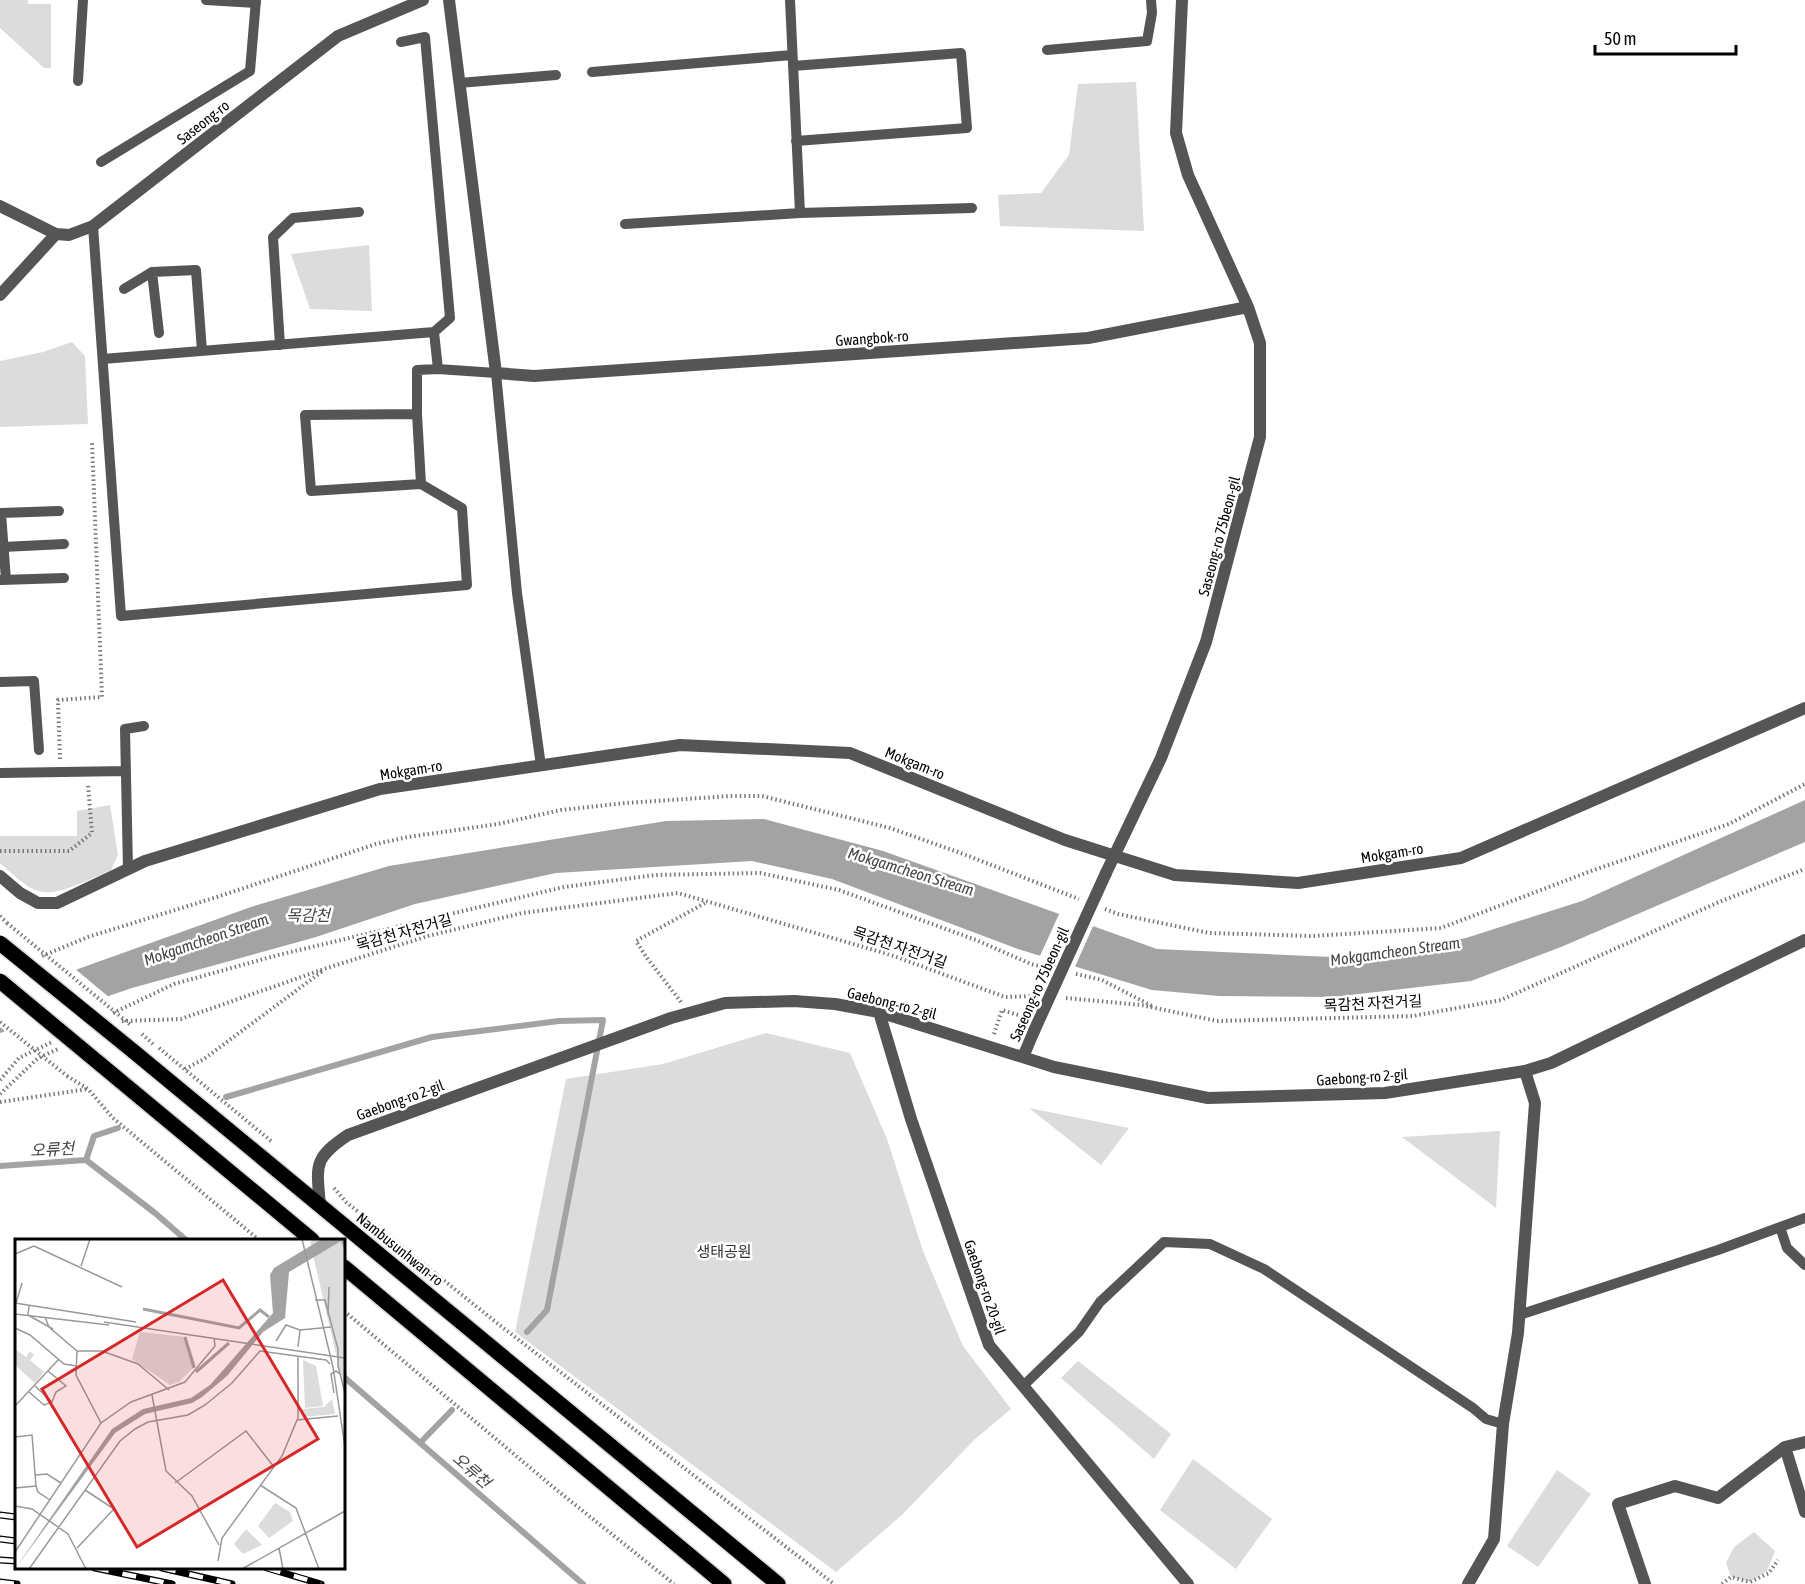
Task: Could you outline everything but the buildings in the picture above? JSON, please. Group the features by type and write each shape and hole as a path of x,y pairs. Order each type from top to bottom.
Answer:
{"main road":[{"name":"Nambusunhwan-ro","path":"0,943 778,1584"},
{"path":"0,981 311,1239"},
{"path":"345,1268 724,1584"}],"street":[{"name":"Saseong-ro","path":"56,234 69,235 93,226 338,36 423,0"},
{"path":"448,0 496,374"},
{"name":"Saseong-ro 75beon-gil","path":"1023,1057 1033,1025 1161,758 1206,642 1260,437 1260,343 1248,307 1188,175 1176,133 1182,0"},
{"path":"0,206 56,234 0,295"},
{"name":"Gwangbok-ro","path":"496,374 534,376 1088,338 1248,307"},
{"name":"Mokgam-ro","path":"0,876 20,893 38,903 57,903 146,861 380,789 680,745 850,753 1065,840 1175,875 1298,883 1461,858 1805,708"},
{"name":"Gaebong-ro 2-gil","path":"320,1206 319,1161 332,1146 348,1135 671,1018 725,1003 794,1001 835,1004 879,1012 1054,1067 1208,1098 1385,1094 1525,1071 1551,1063 1805,940"},
{"name":"Gaebong-ro 20-gil","path":"879,1012 911,1119 989,1345 1188,1584"},
{"path":"1468,1584 1494,1539 1503,1424 1518,1333 1535,1103 1525,1071"},
{"path":"1645,1584 1618,1504 1675,1486 1718,1498 1785,1447 1805,1442"},
{"path":"1785,1447 1805,1512"}],"lane":[{"path":"78,81 83,0"},
{"path":"101,162 250,71 256,2 206,0"},
{"path":"790,0 800,213"},
{"path":"1047,50 1147,42 1152,13 1151,0"},
{"path":"103,359 434,332 450,318 425,37 401,42"},
{"path":"592,72 961,53 967,128 796,141"},
{"path":"459,83 556,75"},
{"path":"625,224 800,213 972,208"},
{"path":"280,345 273,237 293,219 359,212"},
{"path":"93,226 121,615 467,585 462,508 421,484 311,491 305,415 417,414"},
{"path":"124,289 152,272 196,270 202,351"},
{"path":"152,272 159,333"},
{"path":"434,332 438,369"},
{"path":"421,484 417,370 438,369 496,374 517,593 541,765"},
{"path":"59,511 1,513 3,580 64,578"},
{"path":"3,547 64,544"},
{"path":"0,682 34,681 39,750"},
{"path":"128,869 125,729 144,726"},
{"path":"0,773 126,771"},
{"path":"1519,1315 1718,1250 1805,1218"},
{"path":"1780,1227 1787,1248 1805,1265"},
{"path":"1023,1386 1079,1332 1100,1302 1164,1242 1210,1244 1264,1269 1473,1408 1486,1419 1503,1424"}],"path":[{"path":"60,772 58,700 102,697 92,438"},
{"path":"0,851 69,851 92,832 86,772"},
{"path":"1096,906 1118,914 1209,933 1313,936 1441,928 1591,871 1730,824 1805,784"},
{"path":"33,960 88,937 376,844 498,824 561,810 731,796 762,796 890,828 1086,902"},
{"name":"목감천 자전거길","path":"1063,998 1158,1009 1217,1021 1413,1016 1501,1000 1719,902 1805,869"},
{"path":"105,1017 174,984 278,955 564,887 655,874 760,873 839,891 976,940 1031,964 1052,969"},
{"name":"목감천 자전거길","path":"117,1021 181,1019 327,968 428,936 522,913 678,893 891,955 1005,997 1042,995"},
{"path":"689,1013 636,940 708,901"},
{"path":"0,916 272,1142"},
{"path":"185,1069 204,1059 327,968"},
{"path":"1072,973 1102,980 1158,1009"},
{"path":"990,1047 1002,1010 1033,1025"},
{"path":"0,1022 67,1076 88,1089 113,1118 258,1239"},
{"path":"0,1080 19,1058 62,1037"},
{"path":"0,1094 38,1058 68,1044"},
{"path":"0,1102 88,1089"},
{"path":"318,1175 346,1202 497,1323 834,1584"},
{"path":"345,1312 674,1584"},
{"path":"1722,1584 1731,1577 1750,1582 1769,1573 1778,1560"}],"green space":[{"path":"0,0 28,0 28,4 51,4 51,68 44,68 0,28"},
{"path":"1136,82 1144,231 1000,226 998,195 1041,193 1069,155 1078,84"},
{"path":"369,245 372,311 310,309 291,254"},
{"path":"72,342 85,356 88,424 0,427 0,361 43,352"},
{"path":"110,805 118,855 111,870 59,891 43,892 26,885 0,863 0,836 77,836 77,811"},
{"name":"생태공원","path":"766,1033 850,1053 887,1139 923,1251 963,1346 1011,1409 974,1440 903,1514 836,1572 515,1332 566,1079 663,1064"},
{"path":"1029,1108 1129,1128 1101,1165"},
{"path":"1500,1131 1496,1208 1402,1137"},
{"path":"1078,1361 1171,1434 1154,1459 1061,1378"},
{"path":"1193,1459 1272,1519 1236,1569 1160,1510"},
{"path":"1557,1470 1591,1494 1538,1567 1507,1546"},
{"path":"1754,1532 1775,1551 1767,1571 1750,1582 1731,1577 1726,1563 1734,1547"}],"water":[{"name":"목감천","path":"1805,800 1805,842 1561,947 1471,981 1333,997 1219,996 1152,990 1018,949 832,879 752,861 556,873 415,904 316,937 132,988 0,1033 0,997 251,907 389,866 666,821 764,819 883,851 1157,949 1355,958 1466,938 1582,901"}],"pier":[{"path":"1060,912 1094,924 1074,969 1039,958"},
{"path":"74,968 110,998 8,1034 0,1027 0,994"}],"waterway":[{"path":"226,1097 432,1037 559,1021 603,1020 547,1310 527,1332"},
{"path":"86,1160 94,1136 118,1128"},
{"name":"오류천","path":"0,1166 86,1160 185,1239"},
{"name":"오류천","path":"345,1378 583,1584"},
{"path":"420,1443 452,1410"}],"railway":[{"path":"0,1515 15,1517"},
{"path":"0,1539 15,1541"},
{"path":"0,1560 15,1561"},
{"path":"100,1569 172,1584"},
{"path":"166,1569 232,1584"},
{"path":"270,1569 321,1584"},
{"path":"0,1582 17,1584"}],"water label":[{"name":"Mokgamcheon Stream","path":"911,871"},
{"name":"Mokgamcheon Stream","path":"206,939"},
{"name":"Mokgamcheon Stream","path":"1395,951"}]}
